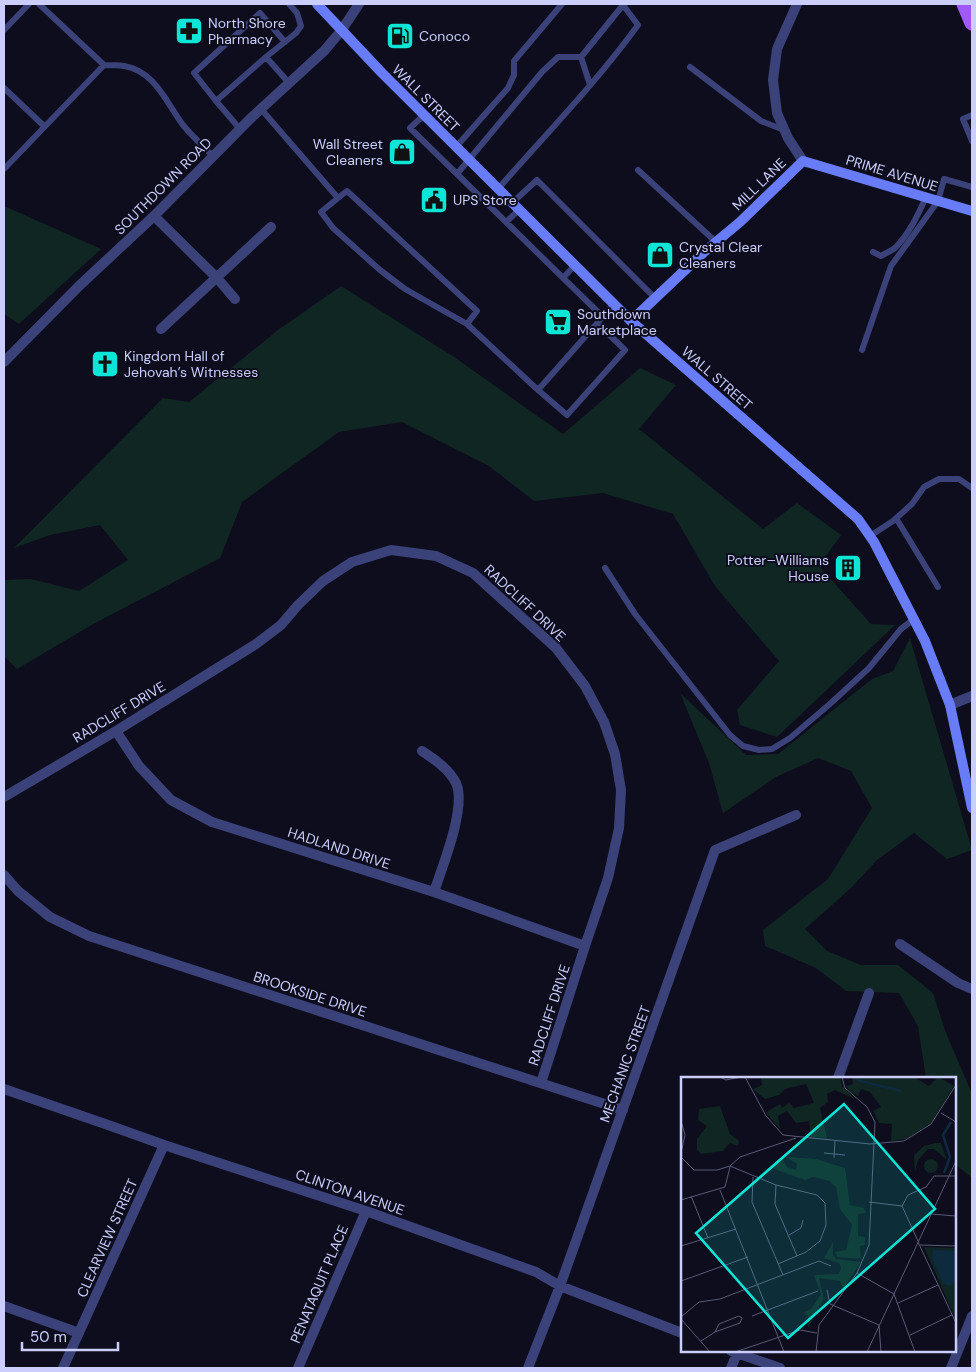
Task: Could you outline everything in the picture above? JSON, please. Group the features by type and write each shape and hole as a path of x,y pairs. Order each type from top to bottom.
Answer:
{"main road":[{"path":"964,4 972,23"}],"street":[{"name":"WALL STREET","path":"317,4 468,160 631,321 858,519 870,536 925,641 950,705 968,774 972,808"},
{"name":"SOUTHDOWN ROAD","path":"4,362 79,286 154,216 261,108 324,51 359,4"},
{"name":"MILL LANE","path":"631,321 740,222 803,161 788,138 776,113 773,80 777,49 797,4"},
{"name":"PRIME AVENUE","path":"803,161 972,211"},
{"path":"154,216 217,278 235,299"},
{"path":"161,330 270,227"},
{"name":"RADCLIFF DRIVE","path":"4,797 116,731 256,644 281,625 298,605 323,581 352,562 391,550 436,556 473,573 556,648 585,686 604,722 615,754 621,790 619,828 608,878 542,1083"},
{"path":"950,705 972,696"},
{"name":"HADLAND DRIVE","path":"116,731 139,766 171,800 212,822 434,892 585,946"},
{"path":"422,751 448,771 456,783 459,794 455,825 434,892"},
{"name":"MECHANIC STREET","path":"528,1368 560,1286 715,850 796,815"},
{"name":"BROOKSIDE DRIVE","path":"4,875 18,891 50,917 89,936 623,1110"},
{"path":"900,944 958,983 972,989"},
{"path":"838,1077 869,993"},
{"name":"CLINTON AVENUE","path":"4,1090 164,1146 366,1211 536,1272 560,1286 681,1333"},
{"name":"CLEARVIEW STREET","path":"63,1368 164,1146"},
{"name":"PENATAQUIT PLACE","path":"298,1368 366,1211"},
{"path":"4,1306 79,1333"},
{"path":"951,1368 972,1316"},
{"path":"731,1368 735,1352 780,1368"}],"lane":[{"path":"4,30 29,4"},
{"path":"39,4 104,65 125,66 151,79 164,94 184,126 213,156"},
{"path":"216,101 266,57 296,34 301,26 297,13 289,4"},
{"path":"456,147 508,88 514,75 514,61 562,4"},
{"path":"498,189 590,85 638,25 623,5 581,57"},
{"path":"240,129 194,73 260,13 285,42"},
{"path":"266,57 289,83"},
{"path":"457,174 552,62 558,57 581,57"},
{"path":"581,57 590,85"},
{"path":"4,169 104,65"},
{"path":"690,67 760,121 784,130"},
{"path":"4,88 44,126"},
{"path":"261,108 338,198"},
{"path":"424,115 410,128 603,317"},
{"path":"972,115 963,119 972,141"},
{"path":"638,170 716,242"},
{"path":"862,350 891,266 938,201 944,179 972,187"},
{"path":"506,222 515,206 537,180 655,298"},
{"path":"467,324 477,311 346,191 322,212 333,228 380,270 405,289 467,324 567,416 625,350 597,323"},
{"path":"873,252 881,256 894,249 905,236 926,197"},
{"path":"563,278 575,266"},
{"path":"538,390 614,304"},
{"path":"870,536 912,504 924,487 939,479 959,479 972,488"},
{"path":"896,518 938,587"},
{"path":"605,568 635,614 730,735 742,746 759,750 772,749 790,738 807,724 869,668 901,629 914,619"}],"green space":[{"path":"4,206 101,249 19,324 4,314"},
{"path":"341,286 454,357 563,434 640,368 676,385 639,429 763,529 797,503 841,535 819,566 871,624 895,625 777,737 740,725 737,710 779,661 715,586 673,514 603,493 534,501 489,466 402,422 339,432 242,502 220,558 95,623 17,669 4,656 4,580 31,579 79,591 128,560 100,525 50,535 14,548 163,398 189,402 278,330"},
{"path":"910,638 972,850 947,859 914,833 877,860 850,889 805,929 827,951 861,965 898,965 933,993 946,1033 972,1094 972,1178 956,1165 956,1077 926,1077 918,1026 899,993 846,991 816,968 765,946 763,930 828,879 872,808 851,771 818,758 776,777 723,813 709,763 680,693 746,755 778,754 872,679 893,671"}],"place":[{"name":"North Shore Pharmacy","path":"189,31"},
{"name":"Conoco","path":"400,36"},
{"name":"Wall Street Cleaners","path":"402,152"},
{"name":"UPS Store","path":"434,200"},
{"name":"Crystal Clear Cleaners","path":"660,255"},
{"name":"Southdown Marketplace","path":"558,322"},
{"name":"Kingdom Hall of Jehovah’s Witnesses","path":"105,364"},
{"name":"Potter–Williams House","path":"848,568"}]}
